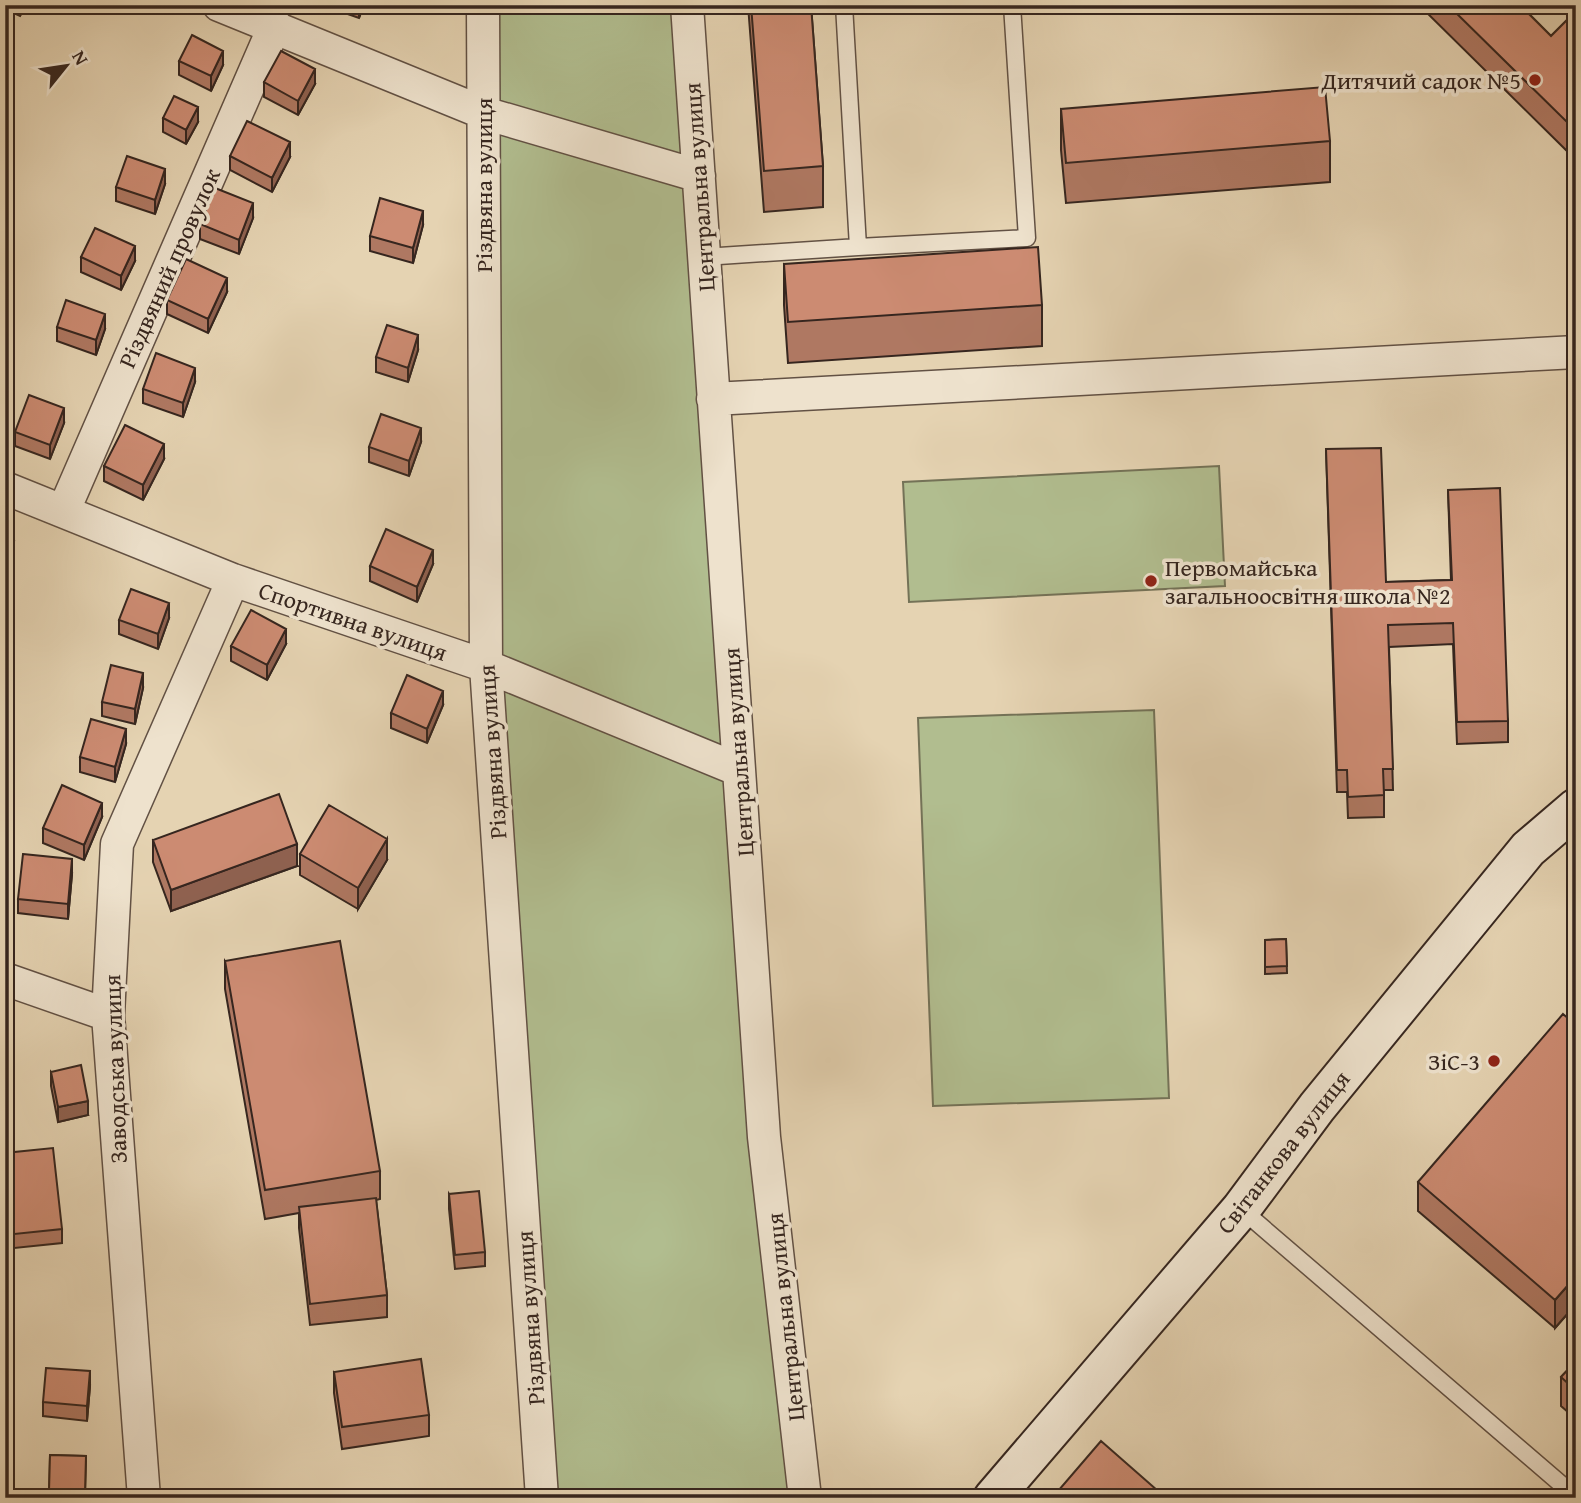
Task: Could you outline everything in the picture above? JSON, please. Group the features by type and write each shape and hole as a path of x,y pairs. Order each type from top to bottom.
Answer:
{"street":[{"path":"219,5 484,113 699,176"},
{"name":"Різдвяна вулиця","path":"483,5 486,666 542,1498"},
{"name":"Центральна вулиця","path":"687,5 764,1137 805,1498"},
{"name":"Різдвяний провулок","path":"64,510 275,26"},
{"path":"713,399 1576,352"},
{"name":"Спортивна вулиця","path":"5,488 233,580 486,666 739,770"},
{"name":"Заводська вулиця","path":"144,1498 108,1015 117,844 233,580"},
{"name":"Світанкова вулиця","path":"993,1498 1241,1209 1317,1107 1528,849 1576,808"},
{"path":"5,979 108,1015"}],"lane":[{"path":"844,5 858,247"},
{"path":"704,257 1027,237 1012,5"},
{"path":"1241,1209 1576,1497"}],"green space":[{"path":"483,5 687,5 804,1498 542,1498 486,666"},
{"path":"1219,466 1225,586 909,602 903,482"},
{"path":"1154,710 1169,1098 933,1106 918,718"}],"building":[{"path":"751,5 811,5 823,166 764,171"},
{"path":"1448,5 1520,5 1551,36 1576,11 1576,50 1573,53 1576,55 1576,122 1571,126"},
{"path":"192,35 223,51 211,76 179,61"},
{"path":"281,51 315,69 298,101 264,82"},
{"path":"1325,87 1330,141 1066,163 1061,109"},
{"path":"174,96 198,107 186,130 163,118"},
{"path":"247,121 290,142 272,178 230,156"},
{"path":"127,156 165,169 155,200 116,187"},
{"path":"215,188 253,203 239,240 200,224"},
{"path":"380,198 423,211 413,248 370,236"},
{"path":"95,228 135,246 121,276 81,257"},
{"path":"1038,247 1042,305 788,322 784,264"},
{"path":"186,259 227,278 208,319 167,300"},
{"path":"66,300 105,314 96,340 57,327"},
{"path":"387,325 418,335 408,368 376,357"},
{"path":"156,353 195,368 183,403 143,389"},
{"path":"29,395 64,408 50,445 15,432"},
{"path":"381,414 421,428 409,461 369,447"},
{"path":"125,425 164,444 143,485 104,466"},
{"path":"1381,448 1386,582 1452,580 1448,490 1500,488 1508,721 1457,722 1453,623 1388,625 1393,769 1383,769 1384,795 1348,797 1347,770 1337,770 1326,449"},
{"path":"386,529 433,550 417,587 370,566"},
{"path":"5,538 14,541 5,562"},
{"path":"131,589 169,603 158,634 119,620"},
{"path":"251,610 286,629 267,665 231,646"},
{"path":"111,665 143,673 135,709 102,702"},
{"path":"407,675 443,691 427,729 391,713"},
{"path":"91,719 126,729 115,767 80,757"},
{"path":"62,785 102,803 84,845 43,828"},
{"path":"279,794 297,844 171,890 153,840"},
{"path":"329,805 387,839 358,888 300,854"},
{"path":"23,854 72,859 68,904 18,899"},
{"path":"1286,939 1287,966 1265,967 1265,940"},
{"path":"340,941 380,1171 265,1190 225,961"},
{"path":"1563,1014 1576,1025 1576,1276 1555,1300 1418,1182"},
{"path":"81,1065 88,1101 58,1107 51,1072"},
{"path":"53,1148 62,1229 5,1235 5,1153"},
{"path":"479,1191 485,1252 455,1255 449,1194"},
{"path":"376,1198 387,1295 310,1304 299,1207"},
{"path":"421,1359 429,1415 342,1427 334,1372"},
{"path":"1576,1361 1576,1391 1561,1377"},
{"path":"46,1368 90,1371 87,1406 43,1402"},
{"path":"1101,1441 1166,1498 1052,1498"},
{"path":"50,1455 86,1456 85,1492 49,1491"}],"place":[{"name":"Дитячий садок №5","path":"1535,80"},
{"name":"Первомайська загальноосвітня школа №2","path":"1151,581"},
{"name":"ЗіС-3","path":"1494,1061"}]}
